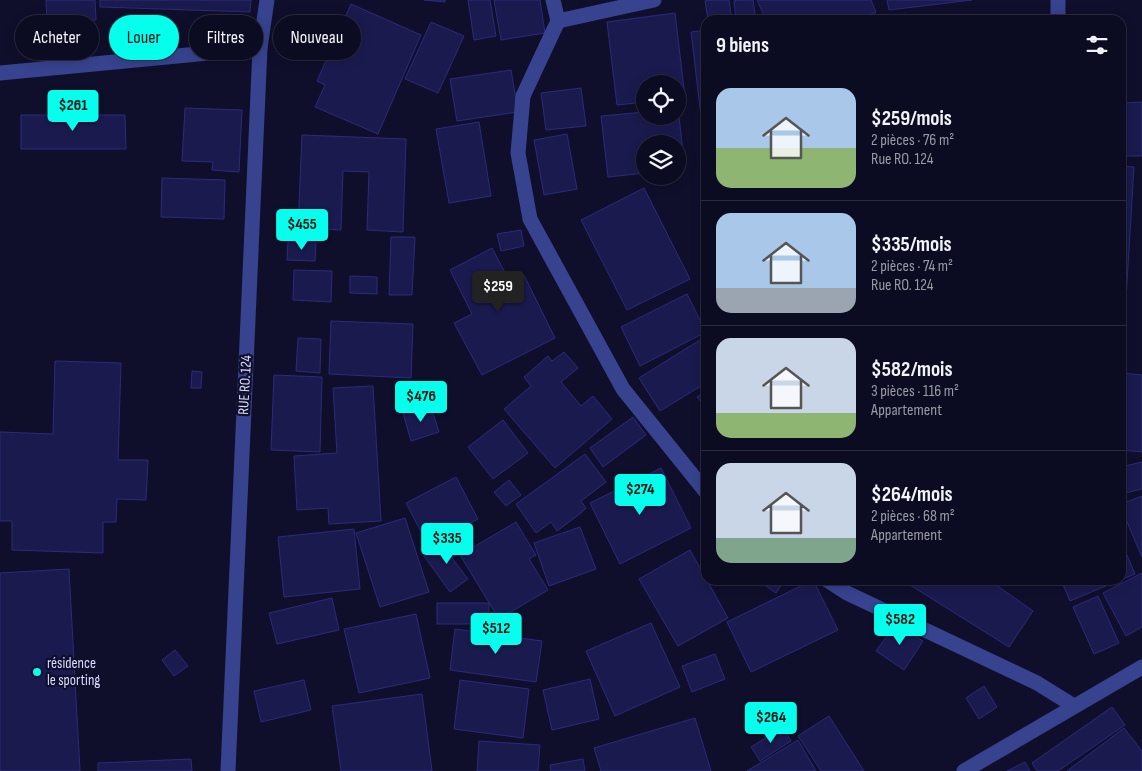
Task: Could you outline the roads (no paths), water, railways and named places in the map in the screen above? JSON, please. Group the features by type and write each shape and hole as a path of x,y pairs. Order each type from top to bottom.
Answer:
{"street":[{"name":"RUE RO. 124","path":"263,27 267,0"},
{"path":"553,0 558,21 523,96 518,153 530,219 623,389 701,486"},
{"path":"558,21 654,0"},
{"path":"1058,0 1058,15"},
{"path":"0,73 189,55"},
{"name":"RUE RO. 124","path":"228,771 259,60"},
{"path":"834,585 846,593 1037,683 1074,706"},
{"path":"964,771 1142,667"}],"place":[{"name":"résidence le sporting","path":"37,672"}]}
